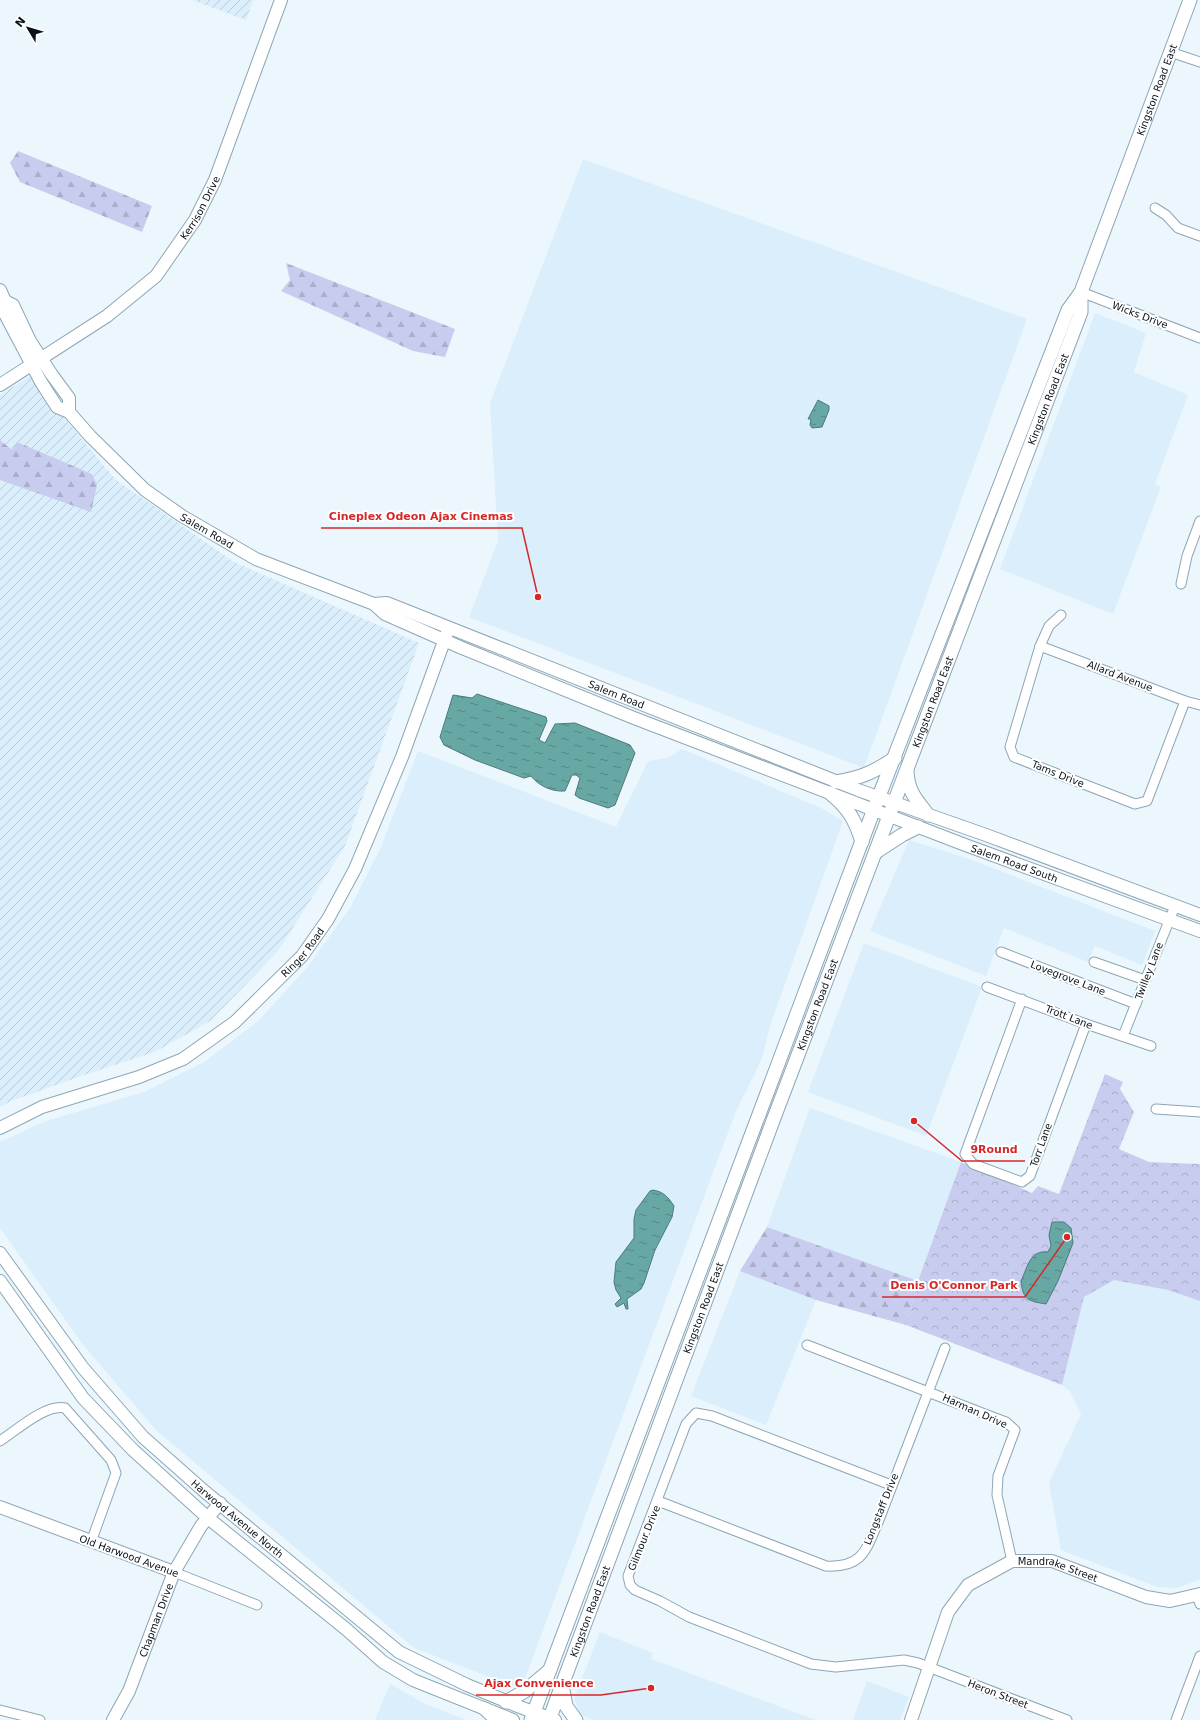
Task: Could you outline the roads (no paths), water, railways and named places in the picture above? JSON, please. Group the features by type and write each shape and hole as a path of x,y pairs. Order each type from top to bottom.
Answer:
{"main road":[{"name":"Kerrison Drive","path":"0,385 107,316 136,294 156,276 191,226 215,180 281,0"},
{"name":"Kingston Road East","path":"532,1716 876,803 895,758 1068,310 1081,292 1190,0"},
{"name":"Salem Road","path":"0,290 5,301 13,305 36,361 69,398 69,412 121,468 145,490 182,516 256,559 374,604 385,614 444,640 634,718 833,787 858,790"},
{"name":"Kingston Road East","path":"551,1719 779,1104 907,771 953,644 1081,312 1081,292"},
{"name":"Salem Road","path":"374,604 387,603 833,787"},
{"name":"Ringer Road","path":"0,1128 42,1107 139,1077 183,1059 235,1022 302,956 328,919 355,869 402,757 449,628"},
{"path":"862,842 857,824 833,787 872,773 895,758"},
{"path":"907,771 908,784 913,796 928,815"},
{"name":"Salem Road South","path":"833,787 892,810 918,827 1200,931"},
{"name":"Salem Road South","path":"858,790 876,803"},
{"name":"Salem Road South","path":"892,810 928,815 1200,915"},
{"path":"876,852 902,835 918,827"},
{"name":"Harwood Avenue North","path":"0,1253 83,1368 138,1432 220,1503 399,1652 506,1702 532,1716"},
{"name":"Harwood Avenue North","path":"0,1281 84,1398 133,1450 208,1518 346,1629 383,1662 413,1680 485,1710 514,1720"},
{"name":"Chapman Drive","path":"113,1720 129,1691 174,1572 188,1545 220,1503"},
{"name":"Old Harwood Avenue","path":"0,1507 174,1572"},
{"name":"Mandrake Street","path":"911,1720 948,1612 968,1586 1012,1561 1052,1561 1146,1597 1170,1601 1199,1598"},
{"path":"506,1702 525,1691 550,1670"},
{"path":"562,1686 566,1706 576,1720"},
{"path":"485,1710 497,1720"},
{"path":"532,1716 551,1719"}],"street":[{"path":"1170,52 1200,62"},
{"path":"1155,208 1166,215 1178,228 1200,236"},
{"name":"Wicks Drive","path":"1081,292 1200,338"},
{"path":"1181,584 1187,556 1200,521"},
{"name":"Tams Drive","path":"1061,615 1049,626 1040,646 1010,747 1014,757 1135,804 1146,801 1185,701"},
{"name":"Allard Avenue","path":"1040,646 1185,701 1200,705"},
{"name":"Twilley Lane","path":"1124,1036 1175,906"},
{"name":"Lovegrove Lane","path":"1001,952 1136,1004"},
{"path":"1094,962 1145,980"},
{"name":"Trott Lane","path":"987,987 1086,1024 1151,1046"},
{"name":"Torr Lane","path":"1022,999 965,1154 973,1164 1022,1182 1030,1176 1086,1024"},
{"path":"1156,1108 1200,1112"},
{"name":"Harman Drive","path":"807,1345 1006,1422 1015,1430 998,1476 997,1495 1012,1561"},
{"name":"Longstaff Drive","path":"658,1501 826,1566 841,1566 858,1560 874,1532 945,1348"},
{"path":"0,1441 46,1410 57,1406 65,1408 111,1460 116,1473 91,1542"},
{"name":"Gilmour Drive","path":"891,1485 712,1416 696,1413 686,1424 658,1501 628,1576 630,1584 635,1590 660,1601 689,1617 811,1664 836,1667 904,1660 929,1667"},
{"name":"Old Harwood Avenue","path":"174,1572 258,1605"},
{"path":"1177,1720 1200,1656"},
{"name":"Heron Street","path":"929,1667 1067,1720"},
{"path":"0,1710 40,1720"}],"water":[{"path":"818,400 829,406 829,410 822,427 812,428 810,425 811,419 808,419"},
{"path":"477,694 546,717 547,721 539,740 545,743 555,724 575,723 630,745 635,753 615,805 608,808 579,798 575,795 580,778 576,775 572,775 565,791 555,790 542,785 531,776 524,778 475,760 444,745 440,737 453,695 472,698"},
{"path":"653,1190 663,1194 672,1203 674,1206 672,1217 655,1250 641,1289 627,1299 628,1309 626,1309 624,1303 617,1307 615,1304 621,1298 616,1290 614,1282 616,1262 634,1238 634,1219 636,1210 650,1191"},
{"path":"1052,1222 1064,1222 1071,1228 1073,1243 1058,1281 1046,1304 1035,1302 1025,1296 1021,1281 1033,1256 1042,1252 1048,1252 1051,1246 1049,1235"}],"place":[{"name":"Cineplex Odeon Ajax Cinemas","path":"538,597"},
{"name":"9Round","path":"914,1121"},
{"name":"Denis O'Connor Park","path":"1067,1237"},
{"name":"Ajax Convenience","path":"651,1688"}]}
